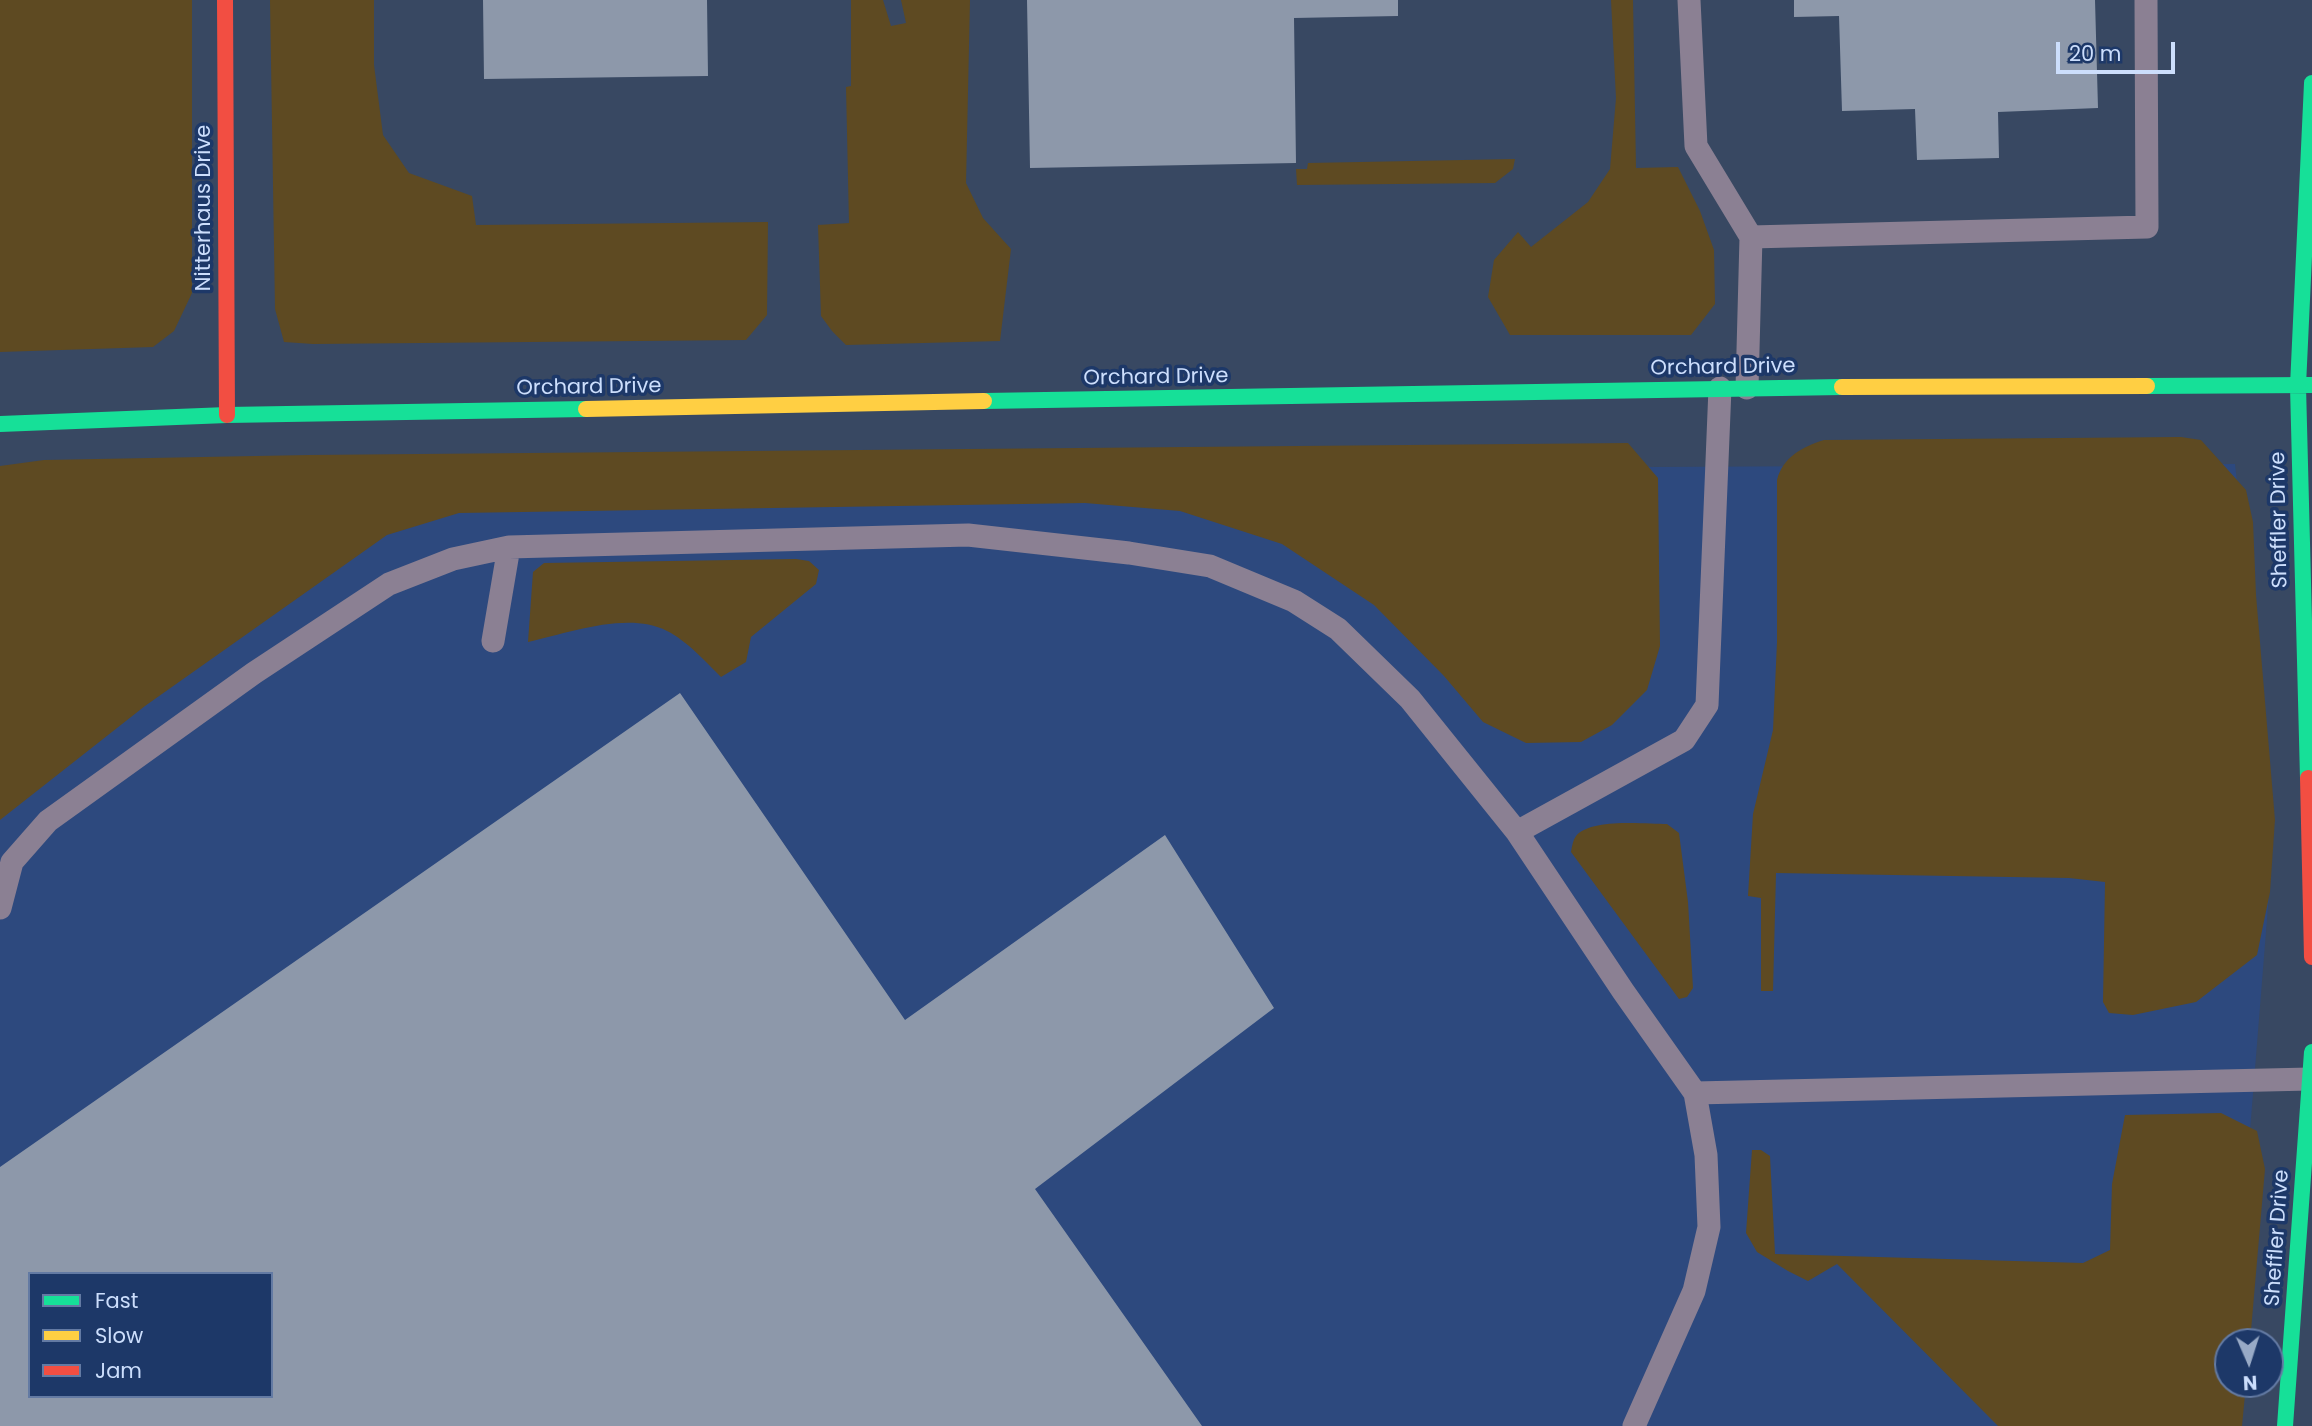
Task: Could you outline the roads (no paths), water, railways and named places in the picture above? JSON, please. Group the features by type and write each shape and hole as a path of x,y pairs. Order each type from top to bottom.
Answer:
{"street":[{"name":"Nitterhaus Drive","path":"225,0 227,415"},
{"name":"Sheffler Drive","path":"2312,83 2305,386 2312,957"},
{"name":"Orchard Drive","path":"0,424 227,415 1720,388 2305,386"},
{"name":"Sheffler Drive","path":"2286,1426 2312,1052"}],"lane":[{"path":"1689,0 1696,146 1751,237 1747,388"},
{"path":"1751,237 2147,227 2146,0"},
{"path":"1517,832 1684,740 1707,705 1720,388"},
{"path":"0,908 12,862 48,821 254,673 389,584 453,559 509,547 968,535 1129,553 1210,566 1294,601 1338,629 1410,699 1517,832 1695,1093 1706,1155 1709,1227 1694,1291 1634,1426"},
{"path":"493,640 509,547"},
{"path":"1695,1093 2310,1079"}]}
